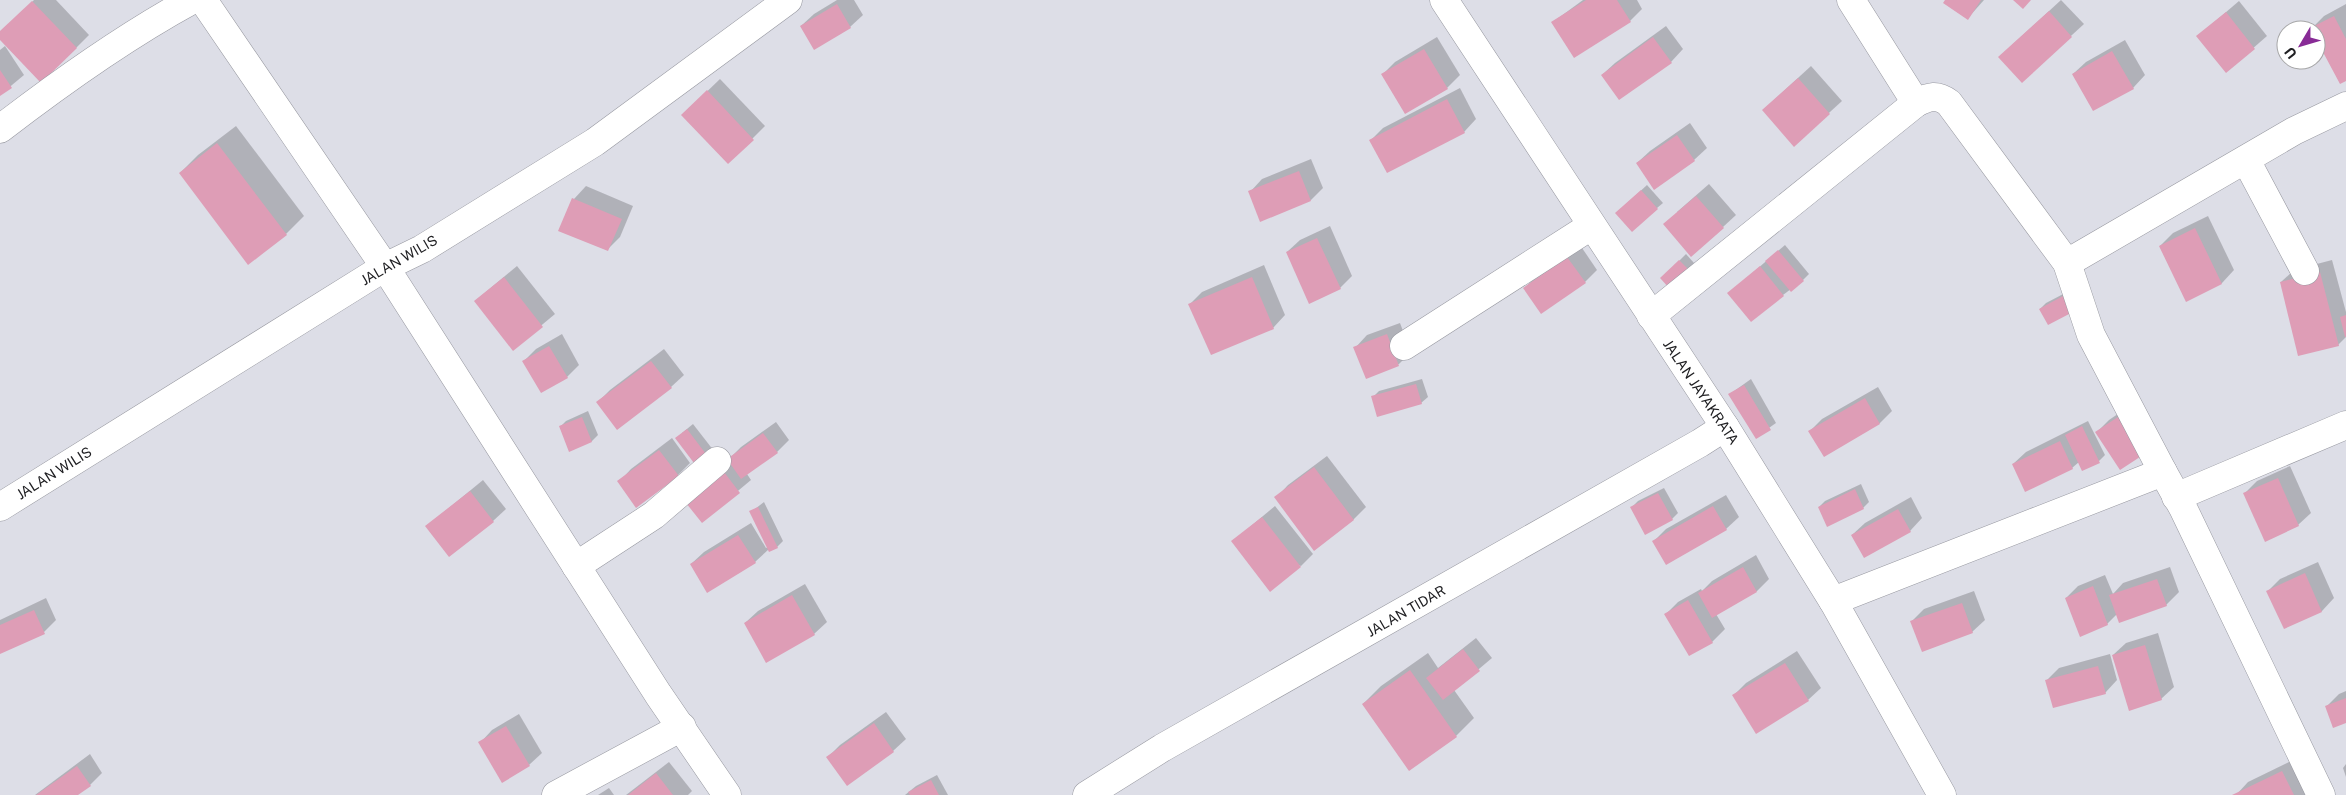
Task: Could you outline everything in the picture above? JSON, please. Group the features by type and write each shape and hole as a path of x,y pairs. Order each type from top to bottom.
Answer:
{"street":[{"path":"0,129 40,98 147,24 192,0"},
{"path":"203,0 385,267 576,566 727,795"},
{"name":"JALAN WILIS","path":"0,506 385,267 422,249 595,142 788,0"},
{"name":"JALAN JAYAKRATA","path":"1444,0 1591,226 1726,427 1832,601 1942,795"},
{"path":"1851,0 1916,103"},
{"path":"1651,316 1916,103 1934,96 1949,104 2067,263 2091,335 2107,370 2176,497 2321,795"},
{"path":"2067,263 2294,132 2346,106"},
{"path":"2246,160 2305,271"},
{"path":"1404,346 1591,226"},
{"path":"2176,497 2346,425"},
{"name":"JALAN TIDAR","path":"1086,795 1171,743 1726,427"},
{"path":"576,566 654,515 717,461"},
{"path":"1832,601 2163,472"},
{"path":"556,795 682,727"}],"building":[{"path":"1586,0 1617,0 1631,22 1574,58 1551,22"},
{"path":"1945,0 1981,0 1968,20 1943,3"},
{"path":"2013,0 2031,0 2023,9"},
{"path":"32,1 77,48 41,83 0,40 0,31"},
{"path":"837,4 851,28 814,50 800,26"},
{"path":"2049,11 2072,37 2022,83 1998,57"},
{"path":"2226,12 2255,49 2226,73 2196,36"},
{"path":"2334,16 2346,39 2346,81 2340,84 2326,58 2326,20"},
{"path":"1653,37 1672,63 1619,100 1601,75"},
{"path":"1424,49 1448,89 1405,114 1381,74"},
{"path":"2112,51 2134,89 2093,111 2072,74"},
{"path":"0,70 12,88 0,96"},
{"path":"1798,78 1830,114 1794,147 1762,110"},
{"path":"707,90 754,140 728,164 681,115"},
{"path":"1447,99 1465,133 1387,173 1369,140"},
{"path":"1677,135 1695,161 1654,190 1636,163"},
{"path":"217,143 287,235 248,265 179,173"},
{"path":"1299,171 1311,201 1260,222 1248,191"},
{"path":"1641,190 1658,209 1632,232 1615,213"},
{"path":"1696,196 1724,228 1691,257 1663,224"},
{"path":"572,198 622,219 608,251 558,231"},
{"path":"2195,228 2222,284 2186,302 2159,246"},
{"path":"1317,238 1341,289 1309,304 1286,252"},
{"path":"1778,250 1804,281 1791,292 1765,261"},
{"path":"1567,257 1586,283 1541,314 1523,288"},
{"path":"1679,260 1689,270 1670,289 1660,278"},
{"path":"1760,266 1784,296 1751,322 1727,293"},
{"path":"2320,272 2339,346 2298,356 2280,282"},
{"path":"504,277 543,327 513,351 474,301"},
{"path":"1252,277 1274,329 1211,355 1188,304"},
{"path":"2063,296 2071,313 2048,325 2039,309"},
{"path":"2346,315 2346,337 2345,337 2340,317"},
{"path":"1387,334 1399,366 1366,379 1353,347"},
{"path":"549,346 568,378 541,393 522,361"},
{"path":"651,361 672,388 617,430 596,402"},
{"path":"1416,384 1422,404 1377,417 1371,396"},
{"path":"1744,385 1771,430 1756,439 1728,394"},
{"path":"1865,398 1880,424 1824,457 1808,431"},
{"path":"582,417 592,442 569,452 559,426"},
{"path":"2118,417 2143,455 2120,470 2095,432"},
{"path":"2082,426 2100,463 2082,471 2065,435"},
{"path":"687,429 709,458 697,467 675,438"},
{"path":"763,433 778,453 741,479 727,459"},
{"path":"2060,441 2073,469 2025,492 2012,464"},
{"path":"659,450 679,476 636,508 617,481"},
{"path":"1314,467 1354,520 1314,551 1274,497"},
{"path":"721,468 740,493 702,523 682,498"},
{"path":"2278,478 2299,526 2265,542 2243,493"},
{"path":"1855,489 1864,509 1827,527 1818,507"},
{"path":"470,491 494,522 449,557 425,526"},
{"path":"1658,493 1673,520 1645,535 1630,507"},
{"path":"1713,506 1727,530 1666,565 1652,541"},
{"path":"758,507 778,548 769,552 749,511"},
{"path":"1898,509 1911,532 1864,558 1851,535"},
{"path":"1262,517 1301,567 1270,592 1231,541"},
{"path":"738,535 756,563 707,593 690,564"},
{"path":"1743,567 1757,592 1712,618 1698,593"},
{"path":"2305,573 2322,612 2284,629 2266,591"},
{"path":"2157,579 2167,606 2119,623 2109,595"},
{"path":"2093,586 2108,625 2080,637 2065,598"},
{"path":"792,595 815,635 766,663 744,623"},
{"path":"1688,600 1713,643 1689,656 1664,614"},
{"path":"1962,603 1973,633 1922,652 1910,621"},
{"path":"34,610 45,634 0,654 0,625"},
{"path":"2145,645 2162,700 2129,711 2112,655"},
{"path":"1463,649 1480,671 1443,700 1426,678"},
{"path":"1785,663 1809,701 1756,734 1732,695"},
{"path":"2098,666 2106,694 2053,708 2045,680"},
{"path":"1410,670 1457,737 1409,771 1362,704"},
{"path":"2346,698 2346,723 2333,728 2325,706"},
{"path":"874,723 894,752 847,786 826,757"},
{"path":"506,726 530,766 502,783 478,742"},
{"path":"77,766 91,786 78,795 36,795"},
{"path":"2282,771 2294,795 2232,795"},
{"path":"656,773 673,795 628,795"},
{"path":"931,780 939,795 910,795 908,792"}]}
